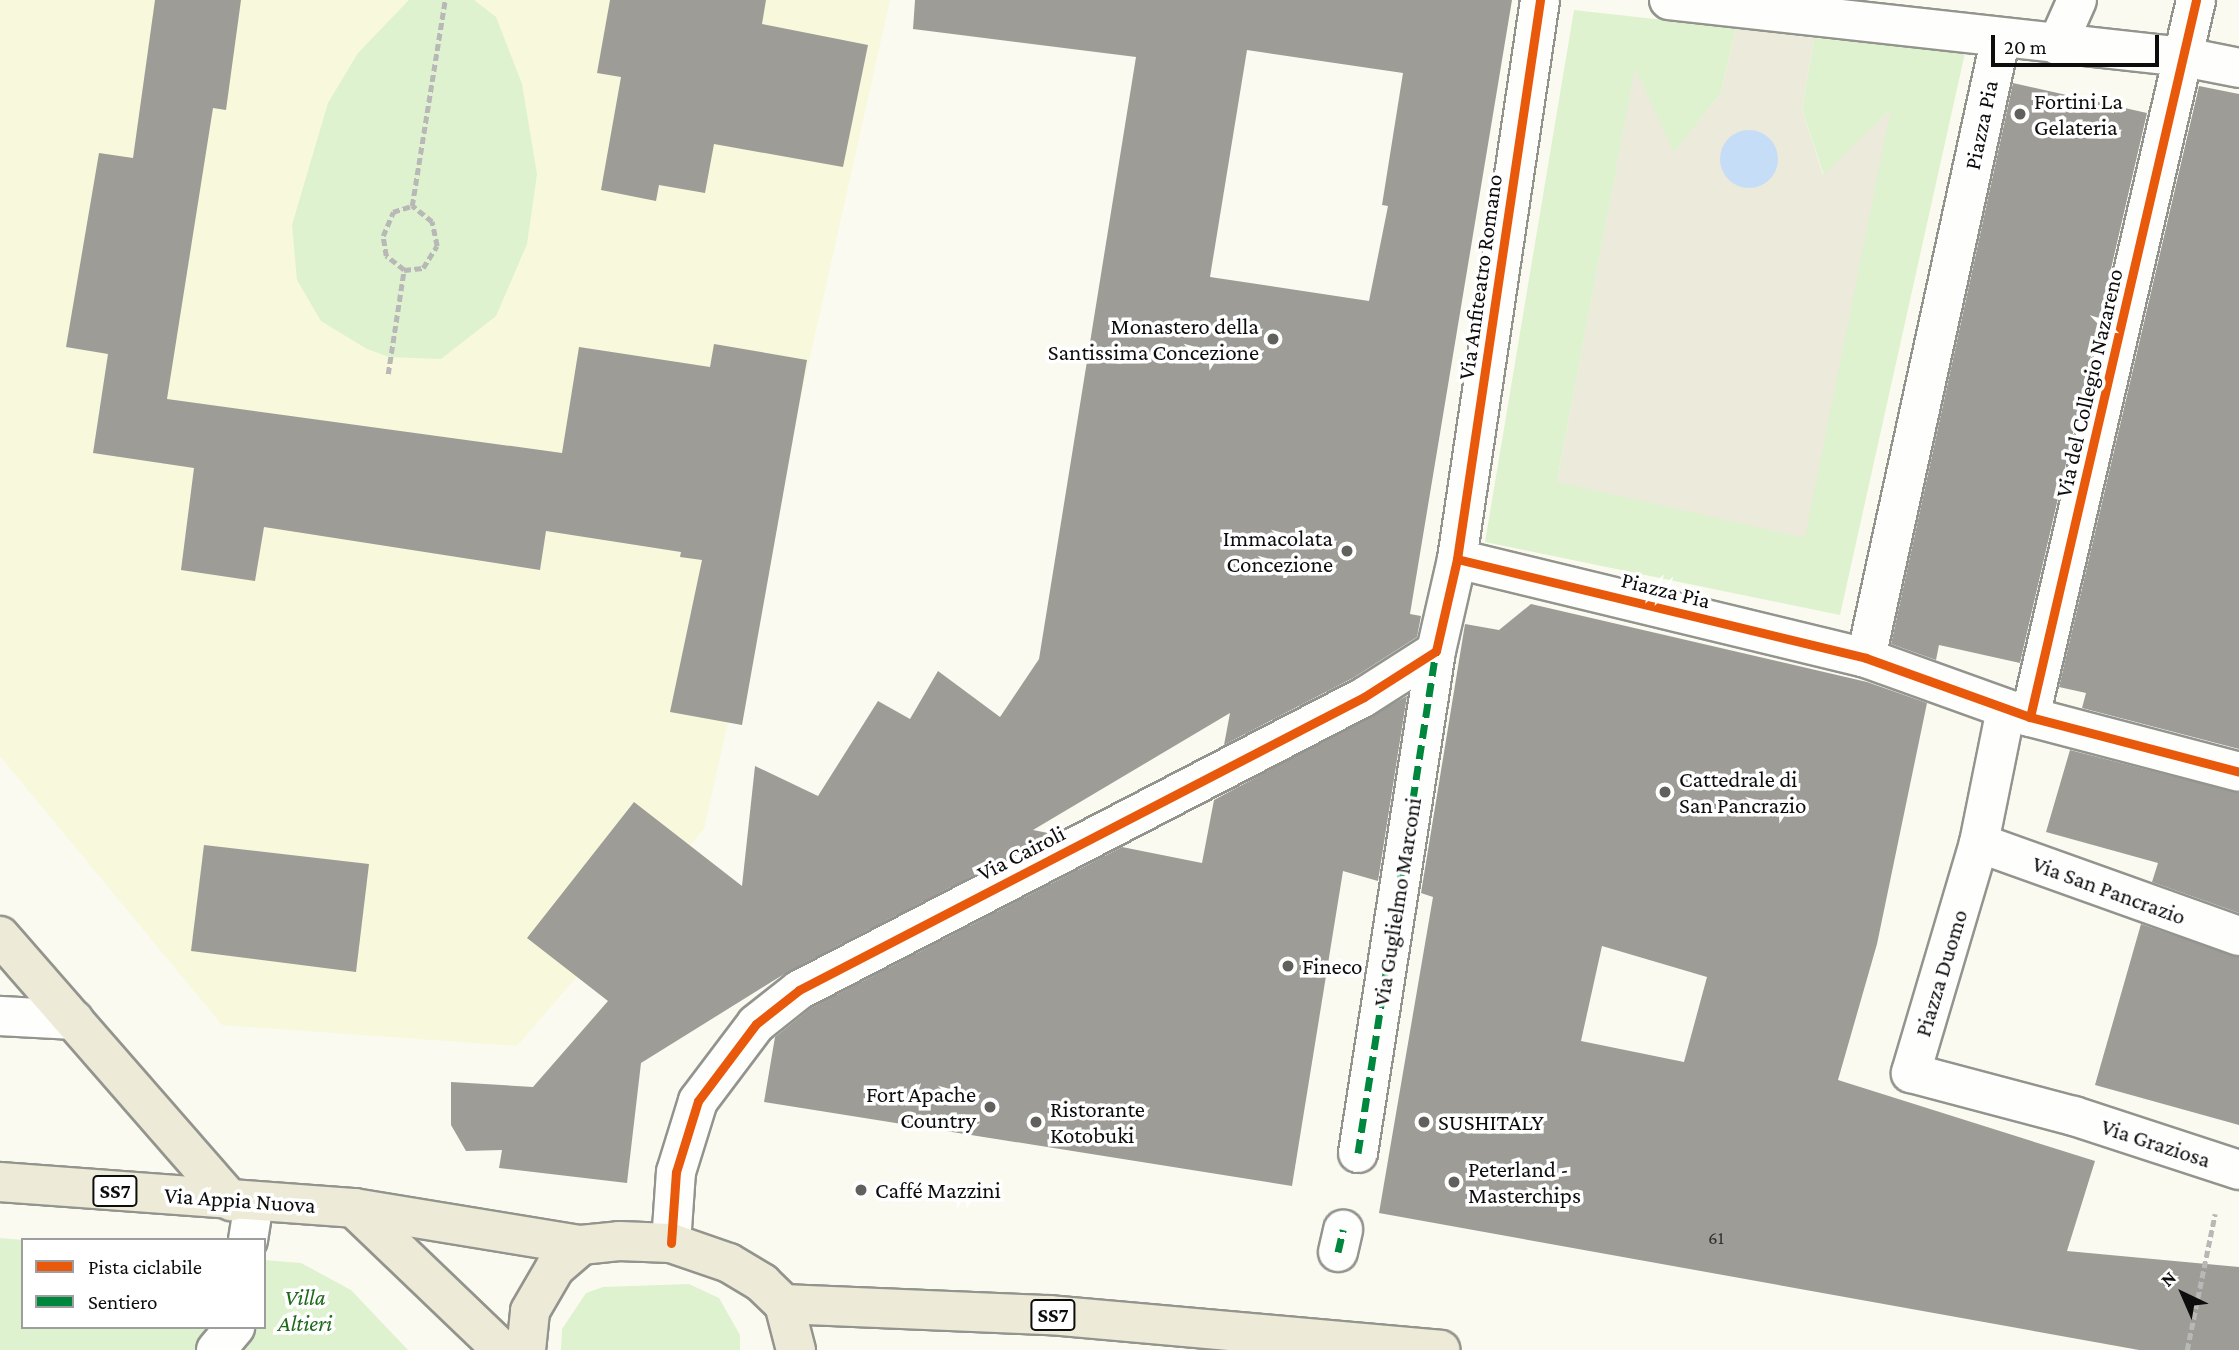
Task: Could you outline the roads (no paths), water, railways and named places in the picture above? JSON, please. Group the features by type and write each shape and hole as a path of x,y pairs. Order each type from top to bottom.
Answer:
{"main road":[{"path":"0,936 242,1201"},
{"name":"Via Appia Nuova","path":"0,1182 354,1208 581,1245 671,1243"},
{"path":"354,1208 502,1350"},
{"path":"671,1243 729,1263 783,1304 796,1350"},
{"path":"526,1350 530,1311 541,1289 581,1245"},
{"name":"SS7","path":"783,1304 1050,1315 1440,1350"}],"street":[{"name":"Via Anfiteatro Romano","path":"1457,559 1540,0"},
{"path":"1669,0 2000,41 2185,57 2239,68"},
{"path":"2057,45 2077,0"},
{"name":"Via del Collegio Nazareno","path":"2018,713 2185,57 2196,0"},
{"name":"Piazza Pia","path":"1457,559 1866,658 2000,41"},
{"path":"1436,651 1457,559"},
{"name":"Via Guglielmo Marconi","path":"1358,1153 1436,651"},
{"name":"Via Cairoli","path":"671,1243 676,1172 698,1101 756,1024 799,990 1364,697 1436,651"},
{"path":"1866,658 2018,713 2239,772"},
{"name":"Piazza Duomo","path":"2018,713 1911,1073 2074,1116"},
{"name":"Via San Pancrazio","path":"1979,843 2239,936"},
{"path":"0,1016 74,1020"},
{"name":"Via Graziosa","path":"2074,1116 2239,1170"},
{"path":"242,1201 248,1238"},
{"path":"216,1350 233,1329"}],"water":[{"path":"1749,130 1760,132 1773,143 1778,159 1776,170 1765,183 1749,188 1738,186 1725,175 1720,159 1722,148 1733,135"}],"place":[{"name":"Fortini La Gelateria","path":"2020,114"},
{"name":"Monastero della Santissima Concezione","path":"1273,339"},
{"name":"Immacolata Concezione","path":"1347,551"},
{"name":"Cattedrale di San Pancrazio","path":"1665,792"},
{"name":"Fineco","path":"1288,966"},
{"name":"Fort Apache Country","path":"990,1107"},
{"name":"Ristorante Kotobuki","path":"1036,1122"},
{"name":"SUSHITALY","path":"1424,1122"},
{"name":"Peterland - Masterchips","path":"1454,1182"},
{"name":"Caffé Mazzini","path":"861,1190"}],"park label":[{"name":"Villa Altieri","path":"305,1310"}]}
